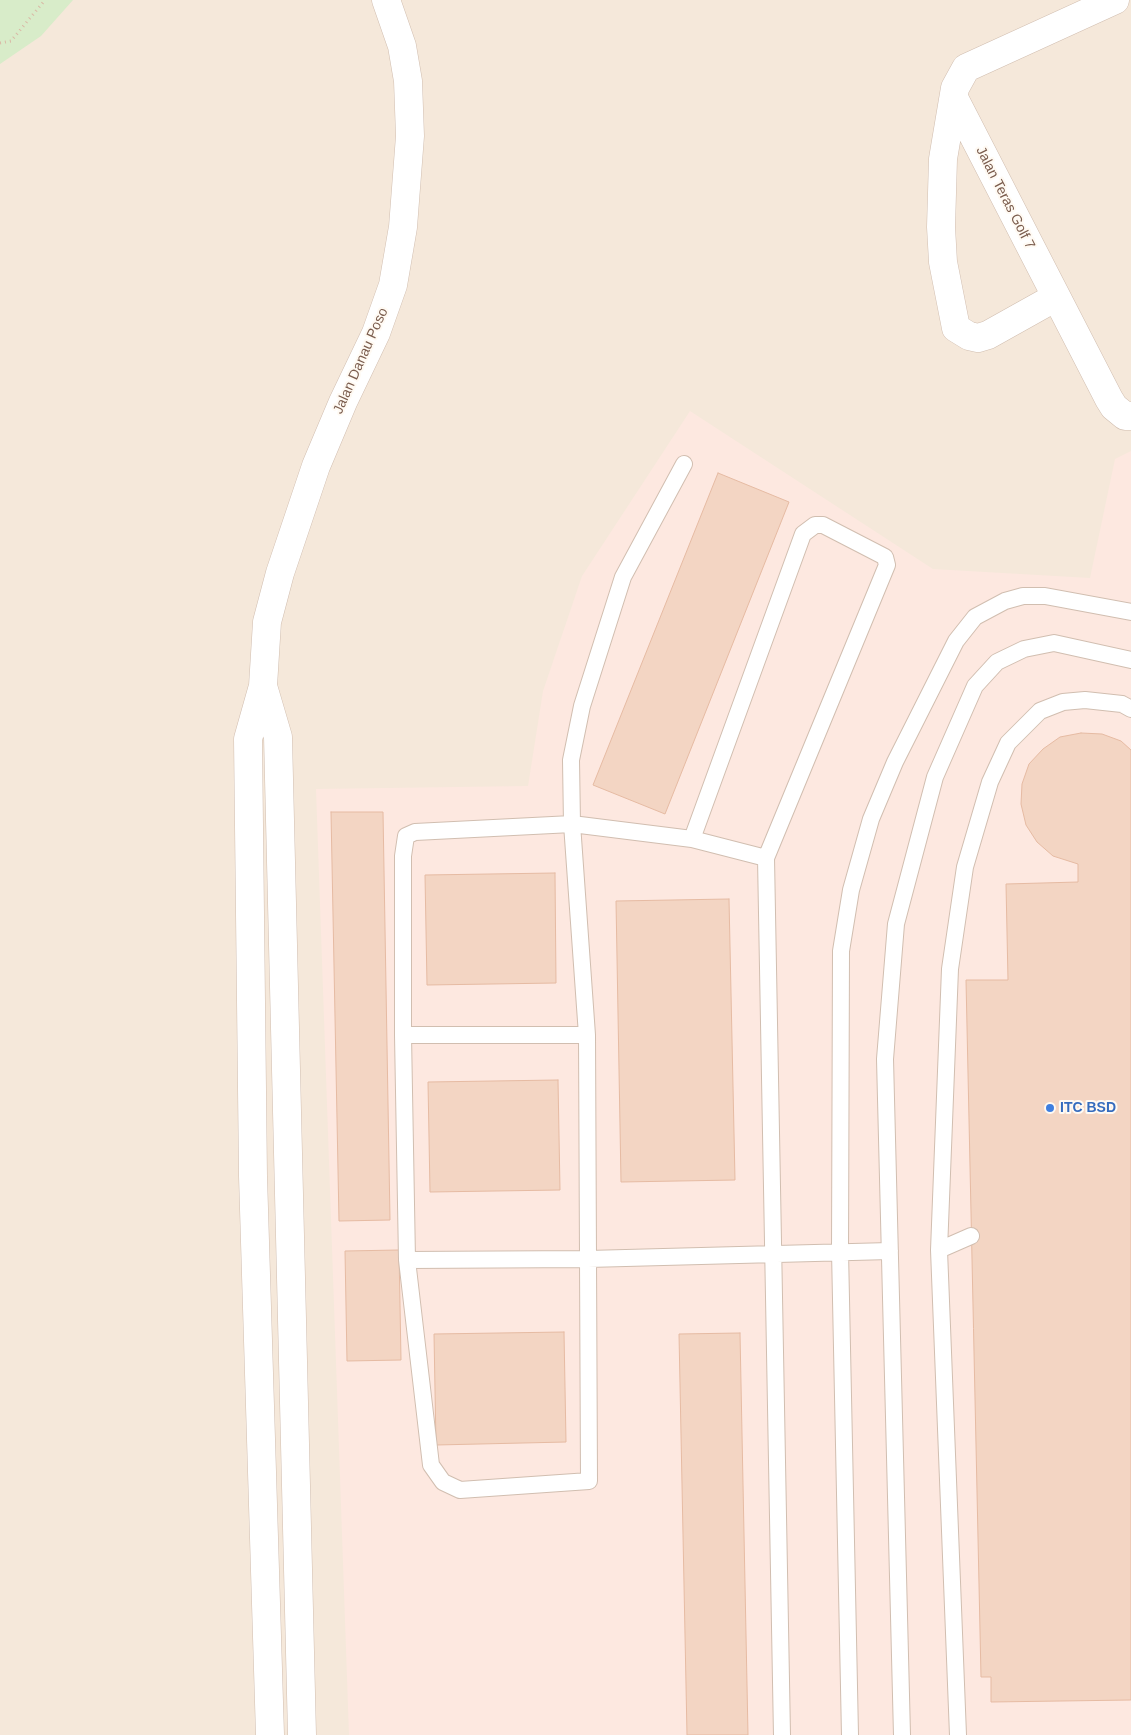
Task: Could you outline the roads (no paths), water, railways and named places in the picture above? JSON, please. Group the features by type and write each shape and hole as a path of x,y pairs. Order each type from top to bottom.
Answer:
{"street":[{"name":"Jalan Danau Poso","path":"263,686 267,622 280,573 316,466 343,402 376,333 393,285 403,227 410,136 408,81 404,55 386,0"},
{"path":"1056,297 988,335 978,338 969,336 956,328 943,262 941,227 943,159 955,88 966,68 1115,0"},
{"name":"Jalan Teras Golf 7","path":"954,98 1109,399 1114,407 1126,416 1131,416"},
{"path":"263,686 248,739 248,882 253,1166 270,1735"},
{"path":"263,686 278,737 302,1735"}],"lane":[{"path":"684,464 624,577 582,706 571,760 572,824 587,1035 589,1482 460,1490 443,1482 431,1464 407,1260 402,856 406,836 415,832 572,824 692,839 766,858"},
{"path":"692,839 803,534 808,528 823,526 885,557 887,565 766,858 782,1735"},
{"path":"850,1735 840,1251 841,951 851,890 871,819 894,762 956,642 975,616 1005,601 1023,596 1045,596 1131,612"},
{"path":"902,1735 885,1060 896,924 935,777 975,686 997,662 1024,649 1054,644 1131,660"},
{"path":"958,1735 939,1250 950,969 965,866 990,782 1008,743 1040,711 1063,702 1085,700 1122,704 1131,709"},
{"path":"403,1035 587,1035"},
{"path":"939,1250 971,1236"},
{"path":"407,1260 588,1259 890,1251"}],"place":[{"name":"ITC BSD","path":"1050,1108"}]}
